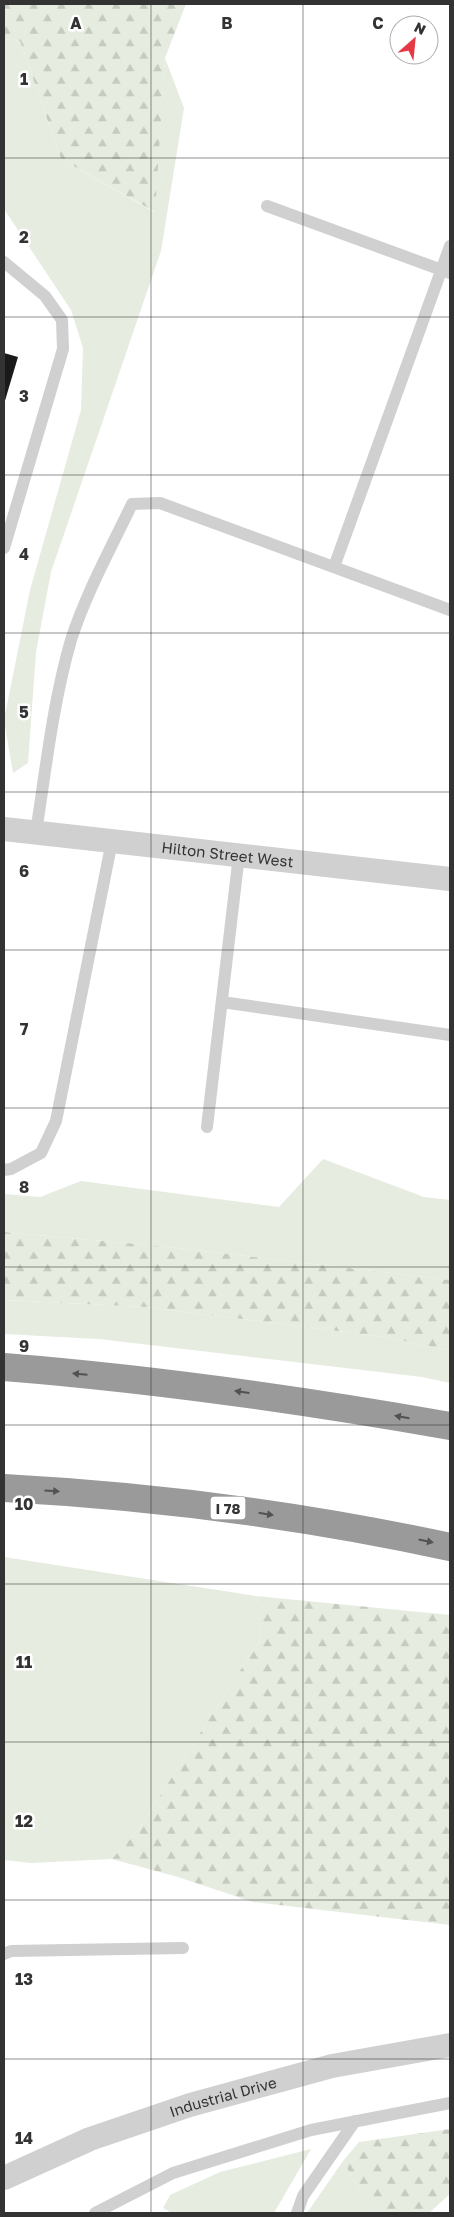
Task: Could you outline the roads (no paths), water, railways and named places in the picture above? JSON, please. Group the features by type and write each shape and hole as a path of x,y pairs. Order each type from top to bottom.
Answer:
{"highway":[{"path":"4,1367 119,1377 240,1391 450,1426"},
{"name":"I 78","path":"4,1488 88,1492 198,1504 450,1547"}],"street":[{"name":"Hilton Street West","path":"4,829 450,879"},
{"name":"Industrial Drive","path":"4,2178 42,2159 90,2139 190,2104 332,2066 450,2045"}],"lane":[{"path":"267,206 446,271"},
{"path":"334,567 446,271 450,246"},
{"path":"4,262 45,296 62,320 63,349 4,548"},
{"path":"36,832 56,710 72,640 93,586 132,504 160,503 450,610"},
{"path":"4,1170 10,1169 41,1153 56,1121 112,841"},
{"path":"207,1128 239,855"},
{"path":"222,1002 450,1035"},
{"path":"4,1954 11,1951 183,1948"},
{"path":"95,2213 173,2173 311,2130 450,2102"},
{"path":"297,2213 303,2196 355,2122"}]}
